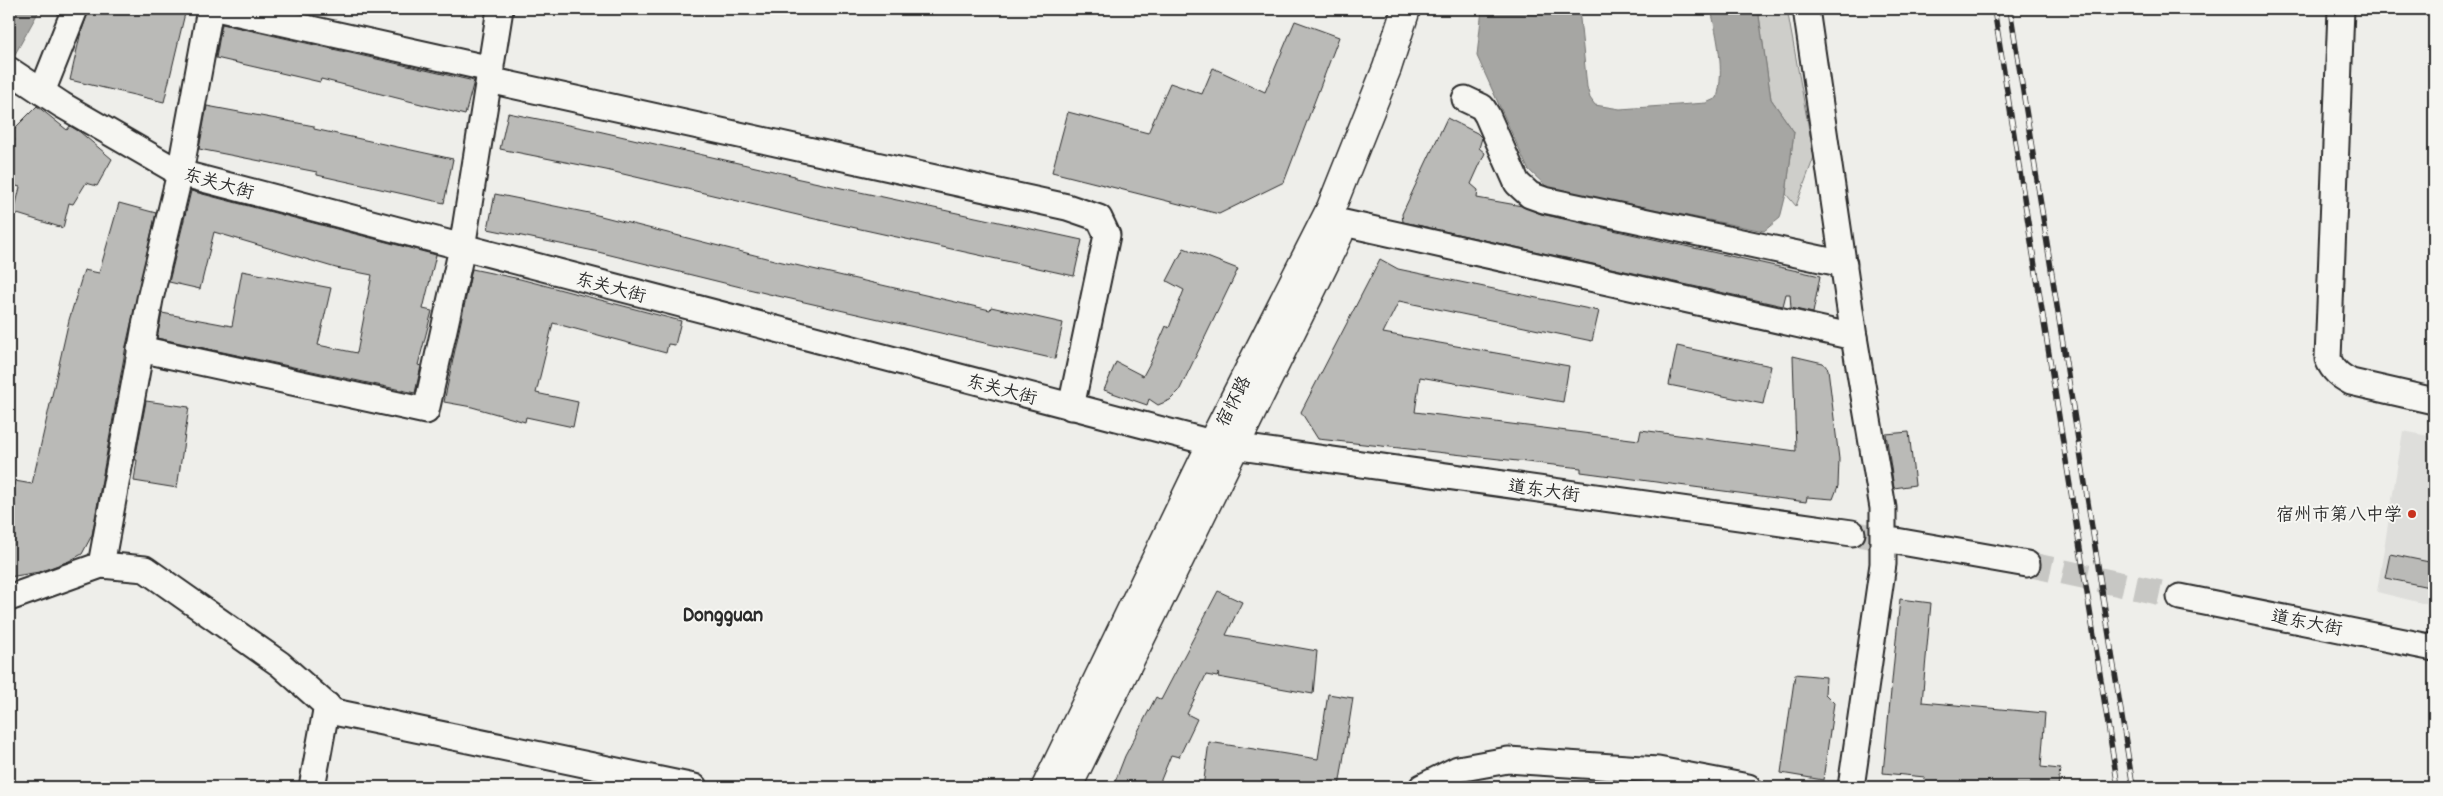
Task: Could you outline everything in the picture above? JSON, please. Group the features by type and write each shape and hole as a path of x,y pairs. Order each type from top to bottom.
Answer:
{"main road":[{"name":"宿怀路","path":"1067,787 1332,208 1387,68 1406,9"},
{"name":"宿怀路","path":"1046,787 1224,445 1344,223 1404,77 1424,9"}],"street":[{"path":"42,92 75,9"},
{"path":"101,565 140,349 180,174 210,9"},
{"path":"221,9 490,74 1067,208 1099,218 1107,236 1071,407"},
{"path":"140,349 426,411 462,248 500,9"},
{"path":"1806,9 1854,336 1883,508 1883,564 1851,787"},
{"path":"2341,9 2328,359 2332,369 2351,382 2434,401"},
{"name":"东关大街","path":"14,74 180,174 1071,407 1224,445"},
{"path":"1465,99 1482,107 1517,183 1530,195 1544,200 1844,264"},
{"path":"1344,223 1854,336"},
{"name":"道东大街","path":"1224,445 1852,533"},
{"path":"1896,541 2027,564"},
{"path":"9,598 101,565 145,569 280,664 334,712 694,787"},
{"name":"道东大街","path":"2180,597 2434,648"},
{"path":"312,787 327,705"},
{"path":"1422,787 1458,769 1508,760 1658,770 1748,787"}],"shaded area":[{"path":"9,9 40,9 9,65"},
{"path":"1482,9 1579,9 1587,87 1590,98 1595,105 1620,109 1706,103 1717,98 1720,65 1718,42 1711,9 1758,9 1771,99 1794,132 1786,194 1780,218 1764,231 1548,188 1528,169 1477,56"},
{"path":"1758,9 1787,9 1814,157 1796,206 1786,194 1794,132 1771,99"},
{"name":"宿州市第八中学","path":"2403,431 2434,437 2434,606 2377,592"}],"building":[{"path":"89,9 145,9 162,13 163,9 186,9 164,102 70,80 80,36"},
{"path":"1295,21 1339,37 1284,182 1219,214 1052,172 1068,112 1148,133 1170,83 1202,94 1213,68 1265,92"},
{"path":"222,24 474,81 465,115 321,79 320,82 216,58"},
{"path":"37,106 67,130 70,126 80,132 112,159 97,186 86,183 73,204 69,203 63,228 14,213 20,187 9,184 9,148 15,140 10,133"},
{"path":"207,106 314,126 314,129 453,159 444,203 317,175 317,172 199,149"},
{"path":"508,113 598,131 795,176 795,178 1082,240 1074,276 806,217 606,170 500,149"},
{"path":"1447,118 1477,133 1482,138 1479,148 1485,153 1471,184 1478,190 1477,198 1522,206 1541,214 1820,276 1813,313 1791,308 1790,294 1786,294 1783,306 1403,222 1402,214"},
{"path":"191,191 436,255 423,309 432,311 418,365 421,366 415,393 157,338 162,313 232,326 242,271 331,288 318,345 357,353 372,275 336,268 214,232 200,289 169,282"},
{"path":"495,194 589,213 778,261 990,310 991,307 1063,323 1055,359 769,294 594,251 488,229"},
{"path":"119,203 156,213 126,346 92,535 82,554 69,561 39,572 9,577 9,511 15,481 32,484 69,320 84,270 99,273"},
{"path":"1184,248 1238,269 1179,391 1170,400 1158,405 1149,399 1147,405 1104,390 1116,362 1143,376 1166,326 1169,328 1184,290 1167,281"},
{"path":"1380,259 1398,269 1599,311 1592,341 1399,301 1383,333 1569,366 1563,402 1420,377 1415,412 1639,440 1641,430 1796,451 1793,356 1823,363 1828,369 1839,459 1838,486 1833,499 1807,497 1806,502 1581,472 1581,468 1318,439 1301,412"},
{"path":"472,269 520,279 681,321 675,345 668,344 666,353 553,323 536,393 578,402 573,427 526,417 525,422 472,407 444,402"},
{"path":"1677,346 1771,366 1763,404 1669,385"},
{"path":"146,401 189,407 177,488 134,481 137,460 135,460"},
{"path":"1909,432 1915,485 1894,488 1886,434"},
{"path":"2390,554 2434,563 2434,588 2385,578"},
{"path":"1218,591 1242,602 1226,635 1317,651 1313,694 1218,677 1219,673 1217,677 1206,675 1187,714 1197,719 1179,757 1171,755 1158,787 1113,787 1125,756 1156,697 1161,700"},
{"path":"1900,599 1931,603 1922,702 2045,713 2041,767 2060,769 2058,787 1932,787 1924,786 1925,777 1883,773"},
{"path":"1795,674 1826,677 1825,694 1834,703 1823,780 1781,773"},
{"path":"1328,694 1353,698 1339,787 1203,787 1209,742 1318,759"}],"tunnel":[{"path":"1852,533 1896,541"},
{"path":"2027,564 2180,597"}],"railway":[{"path":"1994,9 2118,787"},
{"path":"2010,9 2133,787"}],"place":[{"name":"宿州市第八中学","path":"2412,514"}],"district":[{"name":"Dongguan","path":"723,613"}]}
